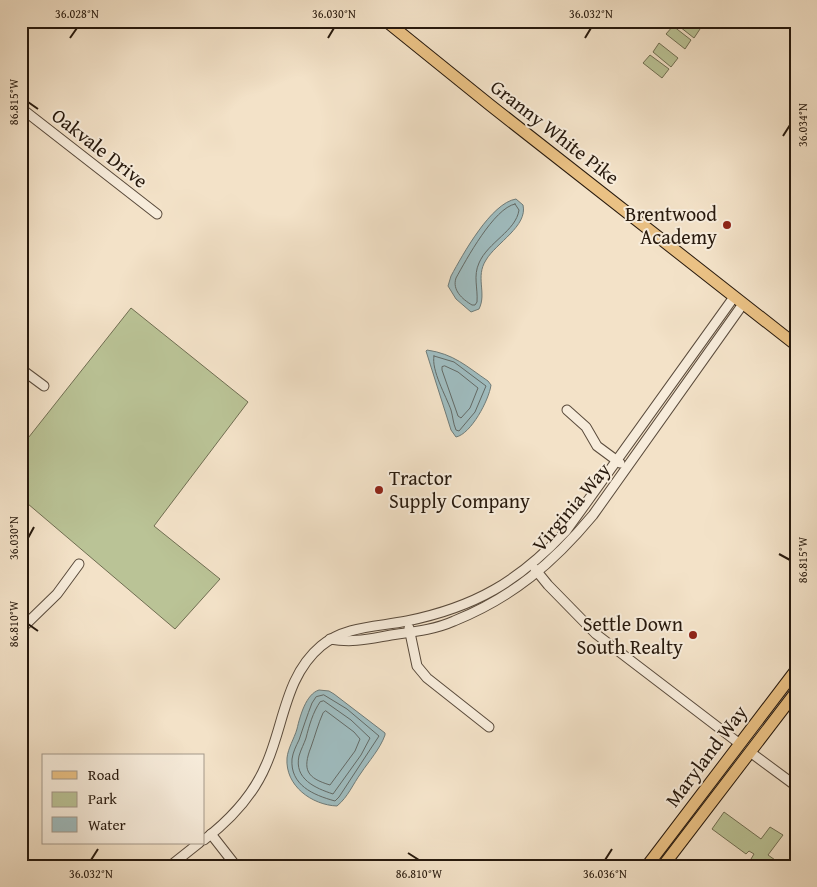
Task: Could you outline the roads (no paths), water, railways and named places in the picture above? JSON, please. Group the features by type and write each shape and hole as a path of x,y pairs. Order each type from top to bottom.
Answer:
{"main road":[{"name":"Granny White Pike","path":"386,21 796,345"},
{"name":"Maryland Way","path":"647,866 796,670"},
{"name":"Maryland Way","path":"663,866 796,692"},
{"path":"740,744 750,752"}],"street":[{"name":"Oakvale Drive","path":"21,108 157,214"},
{"name":"Virginia Way","path":"208,837 237,810 255,786 270,756 296,676 311,656 330,639 344,632 408,621 450,610 476,600 501,586 532,564 566,531 738,300"},
{"name":"Virginia Way","path":"330,639 347,642 410,632 453,622 505,595 538,572 573,539 593,515 738,300"},
{"path":"21,369 44,386"},
{"path":"567,410 586,426 597,446 626,468"},
{"path":"21,629 57,594 79,564"},
{"path":"532,564 548,585 596,634 740,744"},
{"path":"408,621 417,666 428,678 489,727"},
{"path":"750,752 796,786"},
{"path":"208,837 236,866"},
{"path":"170,866 198,844"}],"water":[{"path":"516,199 523,205 521,220 486,260 481,273 481,303 479,309 471,312 456,299 448,286 451,276 470,243 488,219 497,210"},
{"path":"427,350 445,354 459,361 491,385 487,399 478,416 462,435 456,437 451,430"},
{"path":"319,690 329,691 334,694 385,733 377,750 347,795 337,806 318,802 302,792 290,777 288,768 288,754 302,712 310,696"}],"place":[{"name":"Brentwood Academy","path":"727,225"},
{"name":"Tractor Supply Company","path":"379,490"},
{"name":"Settle Down South Realty","path":"693,635"}]}
